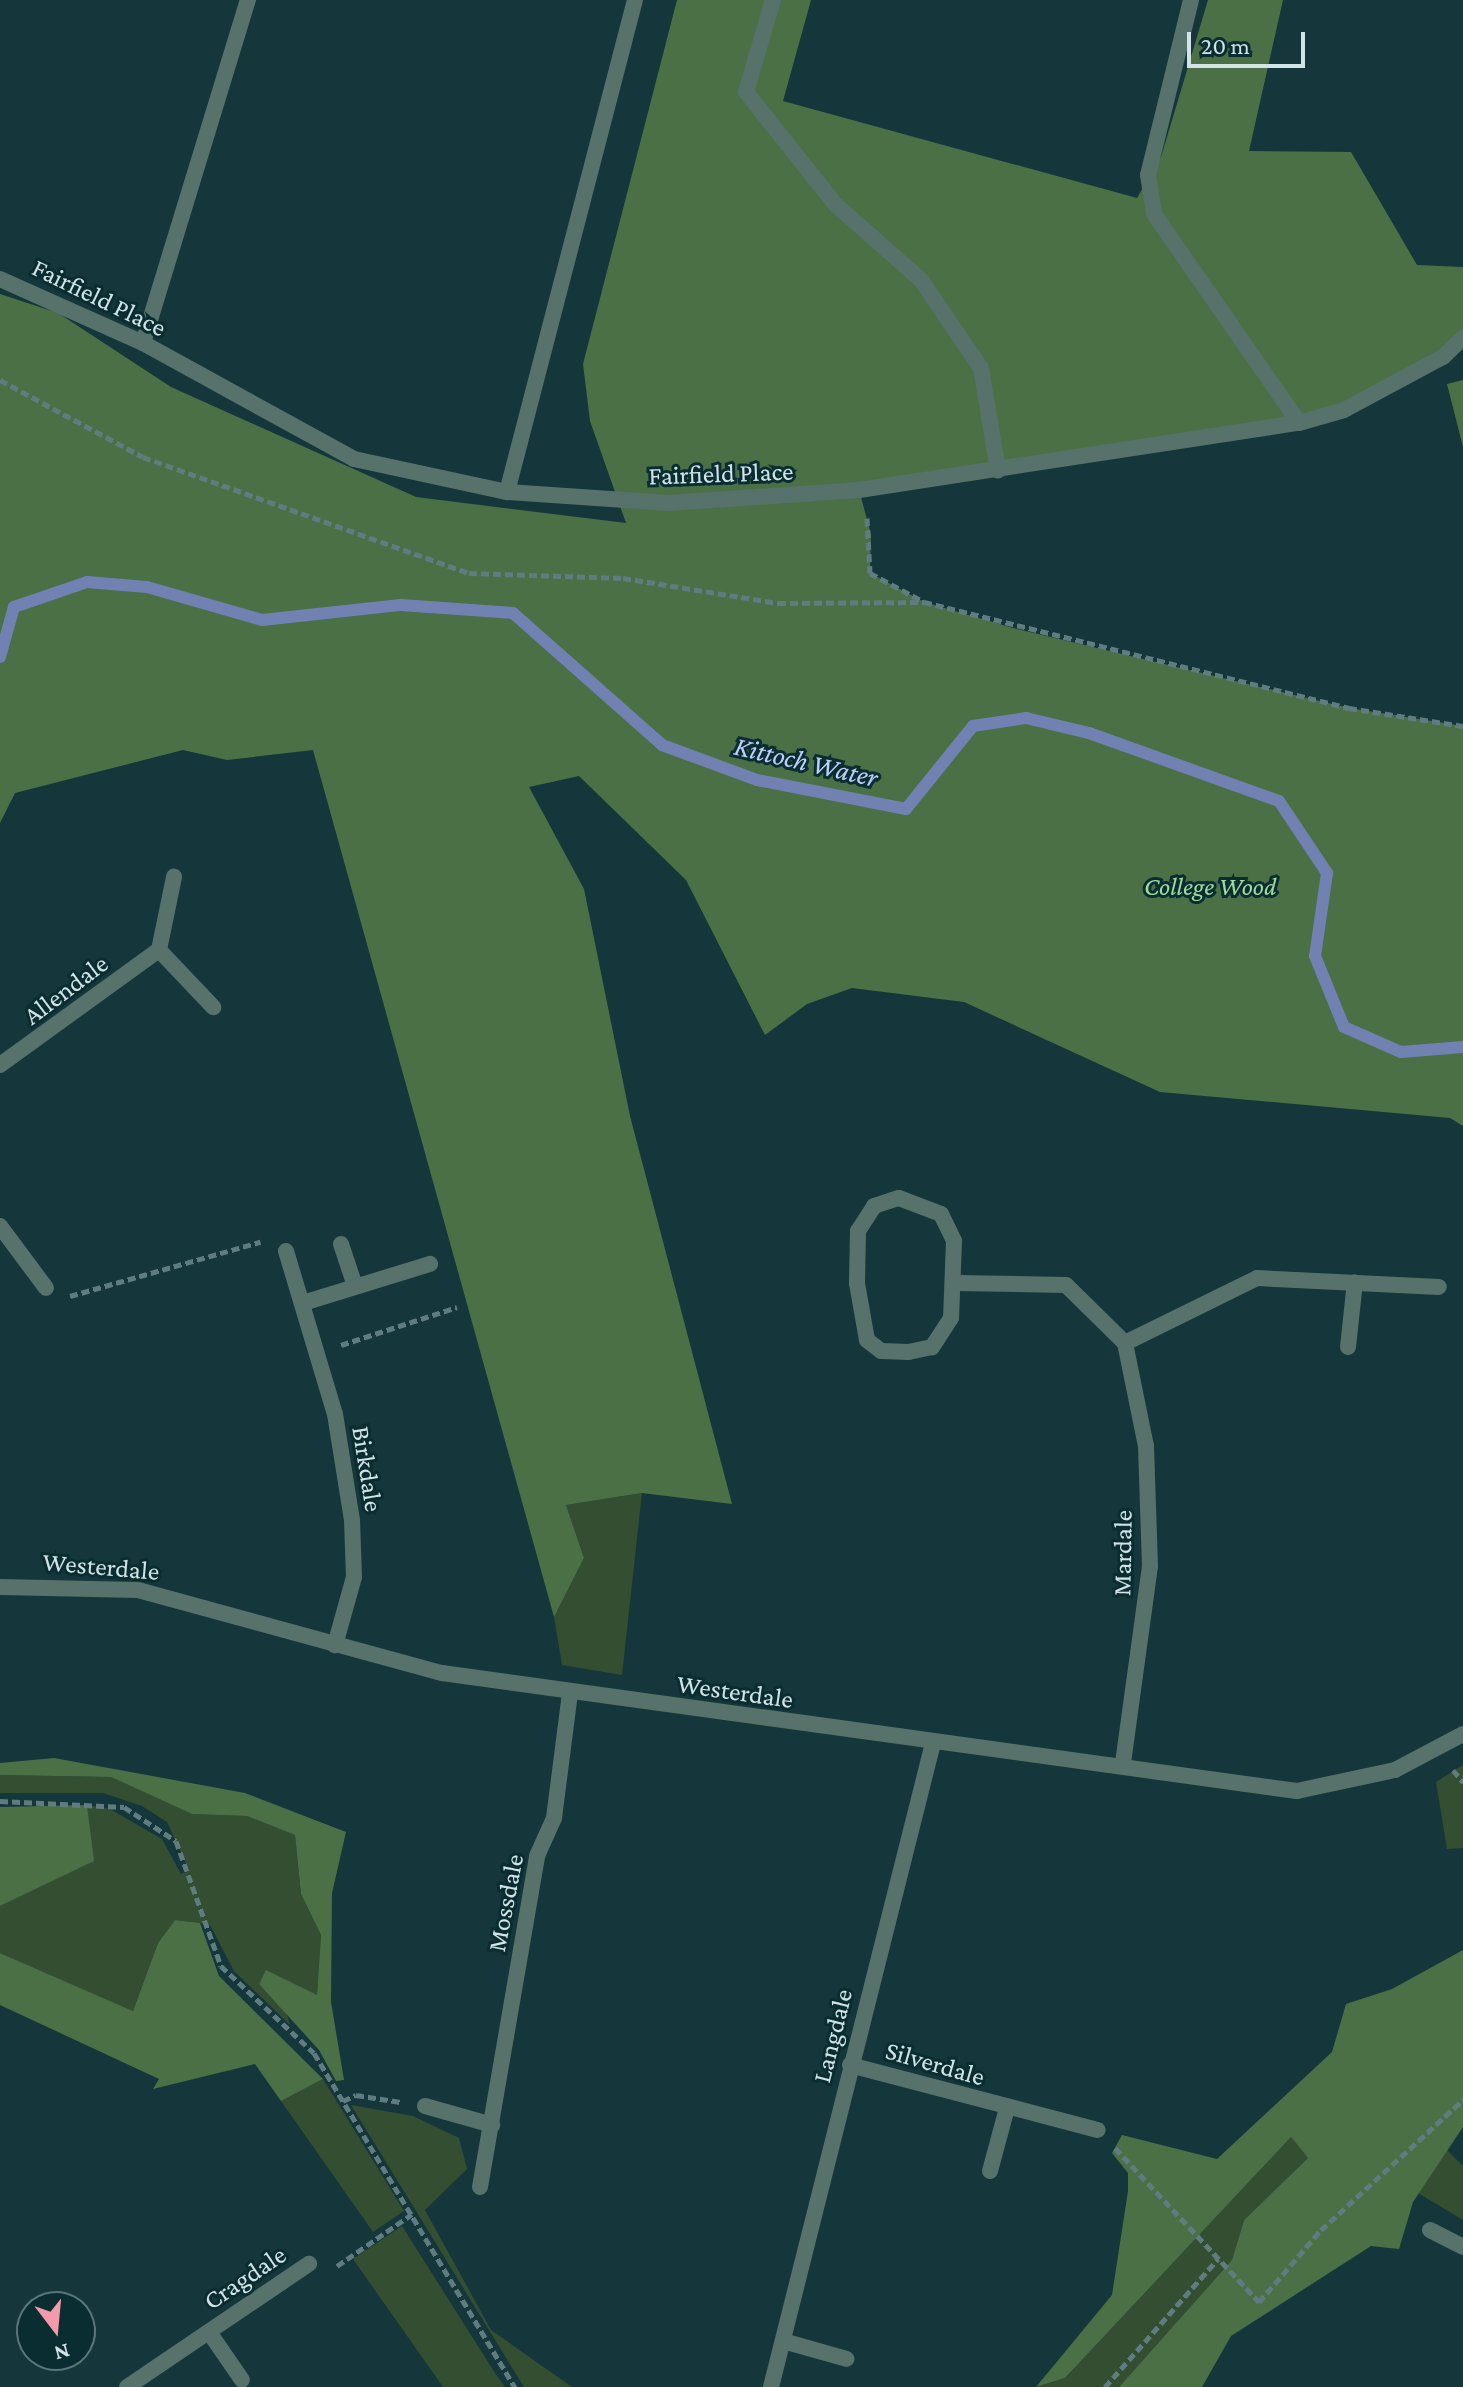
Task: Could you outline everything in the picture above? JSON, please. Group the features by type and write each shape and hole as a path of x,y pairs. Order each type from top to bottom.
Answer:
{"street":[{"path":"143,343 248,0"},
{"path":"507,492 635,0"},
{"path":"773,0 746,92 836,205 921,280 981,368 998,471"},
{"path":"1191,0 1148,175 1154,214 1299,423"},
{"name":"Fairfield Place","path":"0,279 143,343 354,459 507,492 669,503 859,490 1299,423 1344,410 1443,357 1463,338"},
{"path":"174,877 159,950 213,1007"},
{"name":"Allendale","path":"0,1065 159,950"},
{"path":"899,1198 941,1214 954,1241 955,1283 951,1318 932,1347 881,1351 867,1340 858,1231 874,1206 899,1198"},
{"path":"0,1226 46,1288"},
{"path":"341,1244 355,1286"},
{"name":"Birkdale","path":"286,1251 317,1353 352,1520 354,1577 335,1645"},
{"path":"303,1303 430,1264"},
{"path":"955,1283 1066,1285 1125,1343 1257,1278 1439,1287"},
{"path":"1348,1347 1355,1282"},
{"name":"Mardale","path":"1123,1764 1150,1566 1146,1446 1125,1343"},
{"name":"Westerdale","path":"0,1587 138,1590 300,1628 335,1645 442,1673 933,1743 1123,1764 1297,1791 1395,1770 1463,1734"},
{"name":"Mossdale","path":"480,2187 537,1856 554,1818 570,1693"},
{"name":"Langdale","path":"771,2387 933,1743"},
{"name":"Silverdale","path":"850,2065 1098,2130"},
{"path":"425,2106 492,2125"},
{"name":"Silverdale","path":"990,2171 1007,2108"},
{"path":"1430,2230 1463,2247"},
{"name":"Cragdale","path":"127,2387 309,2264"},
{"name":"Cragdale","path":"209,2332 242,2380"},
{"path":"783,2341 847,2359"}],"path":[{"path":"0,380 143,457 469,573 623,578 778,603 924,602"},
{"path":"859,490 871,534 870,573 924,602 1349,708 1463,726"},
{"path":"46,1288 70,1296 265,1241 286,1251"},
{"path":"317,1353 457,1307"},
{"path":"0,1801 124,1807 176,1841 221,1966 314,2053 412,2214 470,2322 515,2387"},
{"path":"343,2101 356,2095 425,2106"},
{"path":"1098,2130 1259,2302 1321,2230 1463,2100"},
{"path":"309,2264 329,2271 412,2214"},
{"path":"1105,2387 1218,2259"}],"green space":[{"name":"College Wood","path":"677,0 811,0 783,101 1137,198 1161,157 1208,0 1283,0 1249,151 1351,152 1417,265 1463,267 1463,338 1344,410 859,490 871,534 870,573 924,602 1013,628 1349,708 1463,726 1463,1126 1450,1118 1160,1092 964,1002 852,988 807,1004 765,1035 686,880 579,776 529,787 584,889 630,1116 732,1504 642,1493 566,1505 584,1558 554,1617 313,750 227,760 183,750 15,793 0,823 0,294 58,313 171,387 416,497 626,523 590,421 583,364"},
{"path":"1463,380 1463,447 1447,384"},
{"path":"642,1493 622,1675 562,1665 554,1617 584,1558 566,1505"},
{"path":"54,1758 245,1793 346,1832 332,1893 331,2002 344,2080 336,2081 319,2050 259,1984 266,1970 317,1995 321,1935 301,1894 295,1835 247,1816 192,1814 111,1777 0,1775 0,1763"},
{"path":"1463,1765 1463,1848 1447,1849 1436,1782"},
{"path":"0,1775 111,1777 192,1814 247,1816 295,1835 301,1894 321,1935 317,1996 266,1971 259,1984 285,2008 290,2025 234,1971 210,1925 191,1922 175,1920 158,1943 133,2011 0,1953 0,1906 93,1861 87,1805 110,1809 162,1839 181,1874 189,1870 167,1822 142,1806 103,1793 0,1793"},
{"path":"87,1805 94,1861 0,1906 0,1807"},
{"path":"175,1920 200,1923 219,1976 323,2079 281,2101 255,2064 153,2089 159,2079 0,2005 0,1953 133,2011 158,1943"},
{"path":"1463,1950 1463,2127 1413,2202 1399,2249 1371,2246 1231,2336 1202,2387 1119,2387 1232,2260 1244,2220 1308,2158 1291,2137 1065,2378 1036,2387 1112,2295 1128,2191 1128,2173 1112,2153 1122,2135 1217,2159 1332,2052 1346,2004 1392,1989"},
{"path":"323,2079 404,2211 373,2232 281,2101"},
{"path":"351,2105 413,2116 459,2138 467,2169 425,2210 491,2330 572,2387 524,2387"},
{"path":"1291,2137 1308,2158 1244,2220 1232,2260 1119,2387 1037,2387 1065,2378"},
{"path":"1446,2149 1463,2166 1463,2220 1418,2193"},
{"path":"402,2226 505,2387 443,2387 353,2259"}],"waterway":[{"name":"Kittoch Water","path":"0,657 14,607 87,582 147,587 262,620 401,605 513,613 662,745 757,780 906,809 973,726 1026,718 1089,733 1279,801 1327,873 1315,956 1344,1027 1401,1052 1463,1047"}]}
